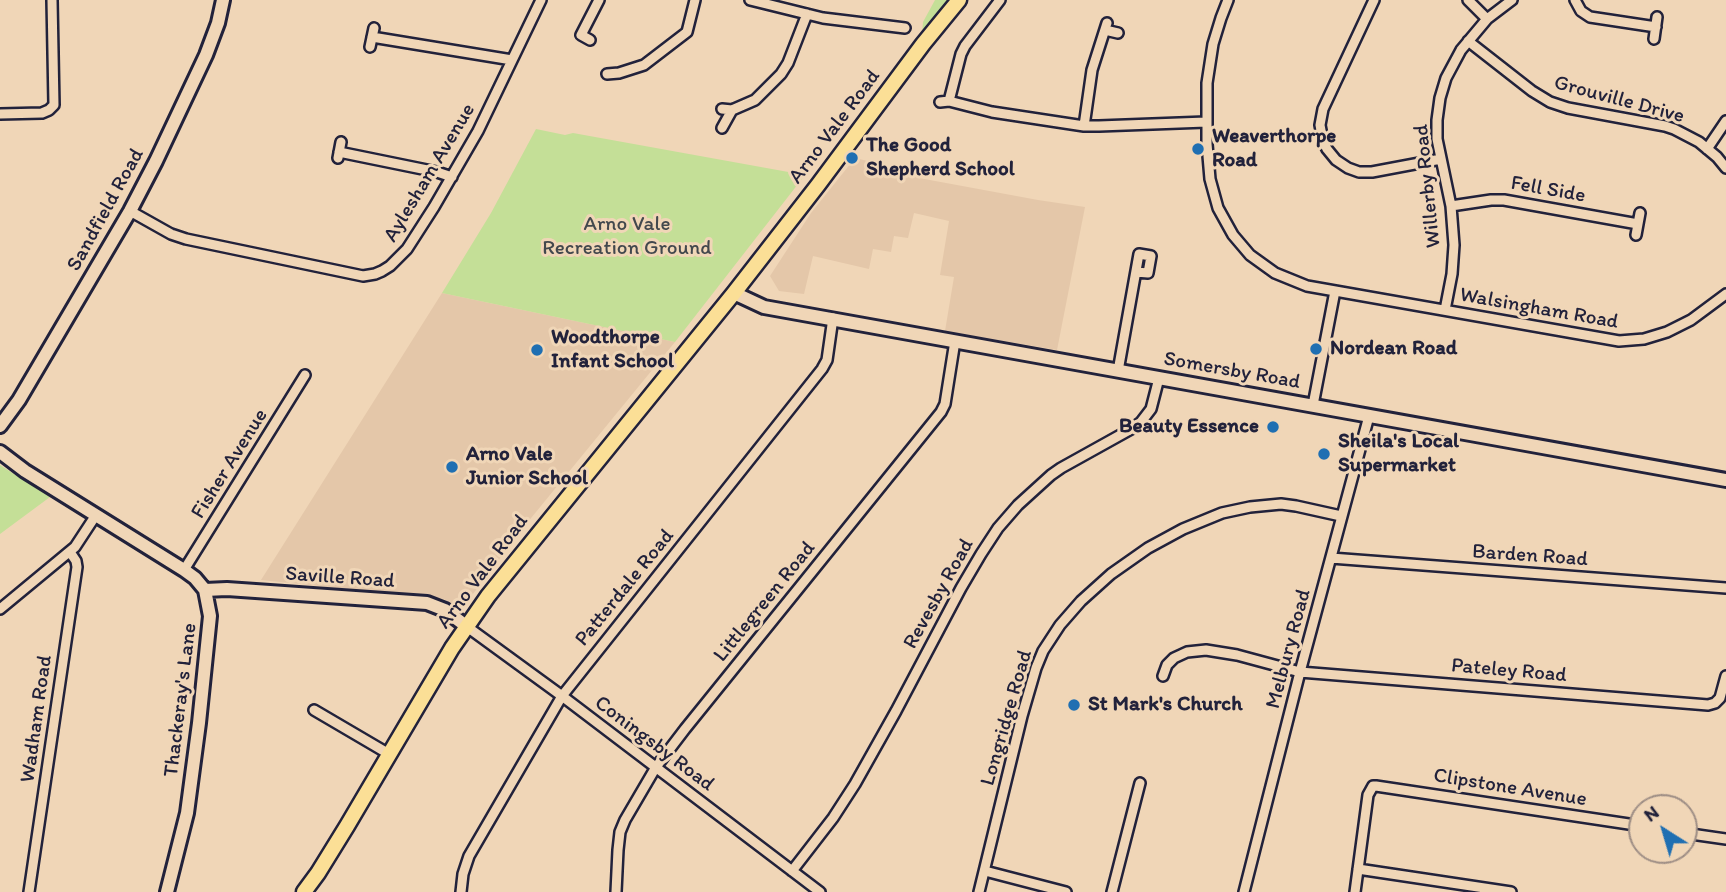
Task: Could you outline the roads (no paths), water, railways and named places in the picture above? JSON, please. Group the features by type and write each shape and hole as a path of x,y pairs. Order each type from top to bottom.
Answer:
{"main road":[{"name":"Arno Vale Road","path":"304,892 324,864 466,626 734,293 959,0"}],"street":[{"path":"0,114 42,113 54,104 52,0"},
{"name":"Sandfield Road","path":"0,426 19,400 130,211 206,55 223,0"},
{"name":"Aylesham Avenue","path":"130,211 179,237 352,274 369,276 390,267 407,249 452,177 478,131 541,0"},
{"path":"590,40 581,36 598,0"},
{"path":"607,74 644,65 687,32 695,0"},
{"path":"750,0 767,2 807,14 892,22 905,28"},
{"path":"1000,0 961,54 944,102 1084,126 1206,122"},
{"name":"Walsingham Road","path":"1228,0 1211,55 1207,83 1206,122 1210,179 1219,208 1233,235 1250,256 1275,273 1307,286 1619,341 1655,336 1679,327 1726,294"},
{"path":"1374,0 1323,109 1320,125 1326,149 1336,160 1359,172 1441,159"},
{"path":"1468,0 1488,19"},
{"name":"Willerby Road","path":"1445,310 1454,245 1451,206 1437,131 1440,99 1450,69 1468,41 1488,19 1512,0"},
{"path":"1575,0 1581,11 1590,17 1657,22 1654,39"},
{"path":"722,128 727,110 755,100 780,74 788,63 807,14"},
{"path":"1084,126 1092,70 1106,27 1118,33"},
{"path":"372,37 512,60"},
{"name":"Grouville Drive","path":"1468,41 1550,102 1568,108 1665,126 1691,137 1726,168"},
{"path":"618,61 618,73"},
{"path":"1707,149 1726,121"},
{"path":"339,151 452,177"},
{"name":"Fell Side","path":"1451,206 1497,199 1638,224"},
{"path":"1636,235 1640,213"},
{"path":"1118,371 1136,272"},
{"path":"1312,405 1335,291"},
{"name":"Somersby Road","path":"734,293 764,307 1726,480"},
{"name":"Patterdale Road","path":"461,892 469,856 562,696 822,369 827,360 833,318"},
{"name":"Littlegreen Road","path":"616,892 620,832 656,767 941,412 945,404 955,341"},
{"name":"Fisher Avenue","path":"184,570 305,375"},
{"name":"Revesby Road","path":"792,871 855,785 961,588 998,528 1018,505 1051,475 1141,422 1151,409 1159,378"},
{"name":"Melbury Road","path":"1244,892 1369,416"},
{"path":"0,452 25,471 184,570 205,590"},
{"name":"Longridge Road","path":"979,892 1036,668 1055,632 1081,601 1111,574 1149,548 1182,529 1222,513 1250,506 1281,504 1341,516"},
{"path":"0,608 70,552 96,515"},
{"name":"Wadham Road","path":"29,892 77,567 70,552"},
{"name":"Barden Road","path":"1331,558 1726,589"},
{"name":"Saville Road","path":"205,590 227,589 427,603 445,610 466,626"},
{"name":"Thackeray's Lane","path":"167,892 187,813 199,723 210,616 205,590"},
{"name":"Coningsby Road","path":"466,626 820,892"},
{"name":"Pateley Road","path":"1163,676 1167,665 1174,658 1187,652 1206,650 1237,655 1300,673 1708,705 1715,703 1722,694 1726,676"},
{"path":"314,709 389,754"},
{"path":"1112,892 1140,782"},
{"name":"Clipstone Avenue","path":"1358,869 1368,795 1373,786 1628,824"},
{"path":"1698,834 1726,839"},
{"path":"1355,892 1358,869 1511,892"},
{"path":"985,871 1066,892"}],"place":[{"name":"Weaverthorpe Road","path":"1198,149"},
{"name":"The Good Shepherd School","path":"852,158"},
{"name":"Nordean Road","path":"1316,349"},
{"name":"Woodthorpe Infant School","path":"537,350"},
{"name":"Beauty Essence","path":"1273,427"},
{"name":"Sheila's Local Supermarket","path":"1324,454"},
{"name":"Arno Vale Junior School","path":"452,467"},
{"name":"St Mark's Church","path":"1074,705"}],"park label":[{"name":"Arno Vale Recreation Ground","path":"627,237"}]}
